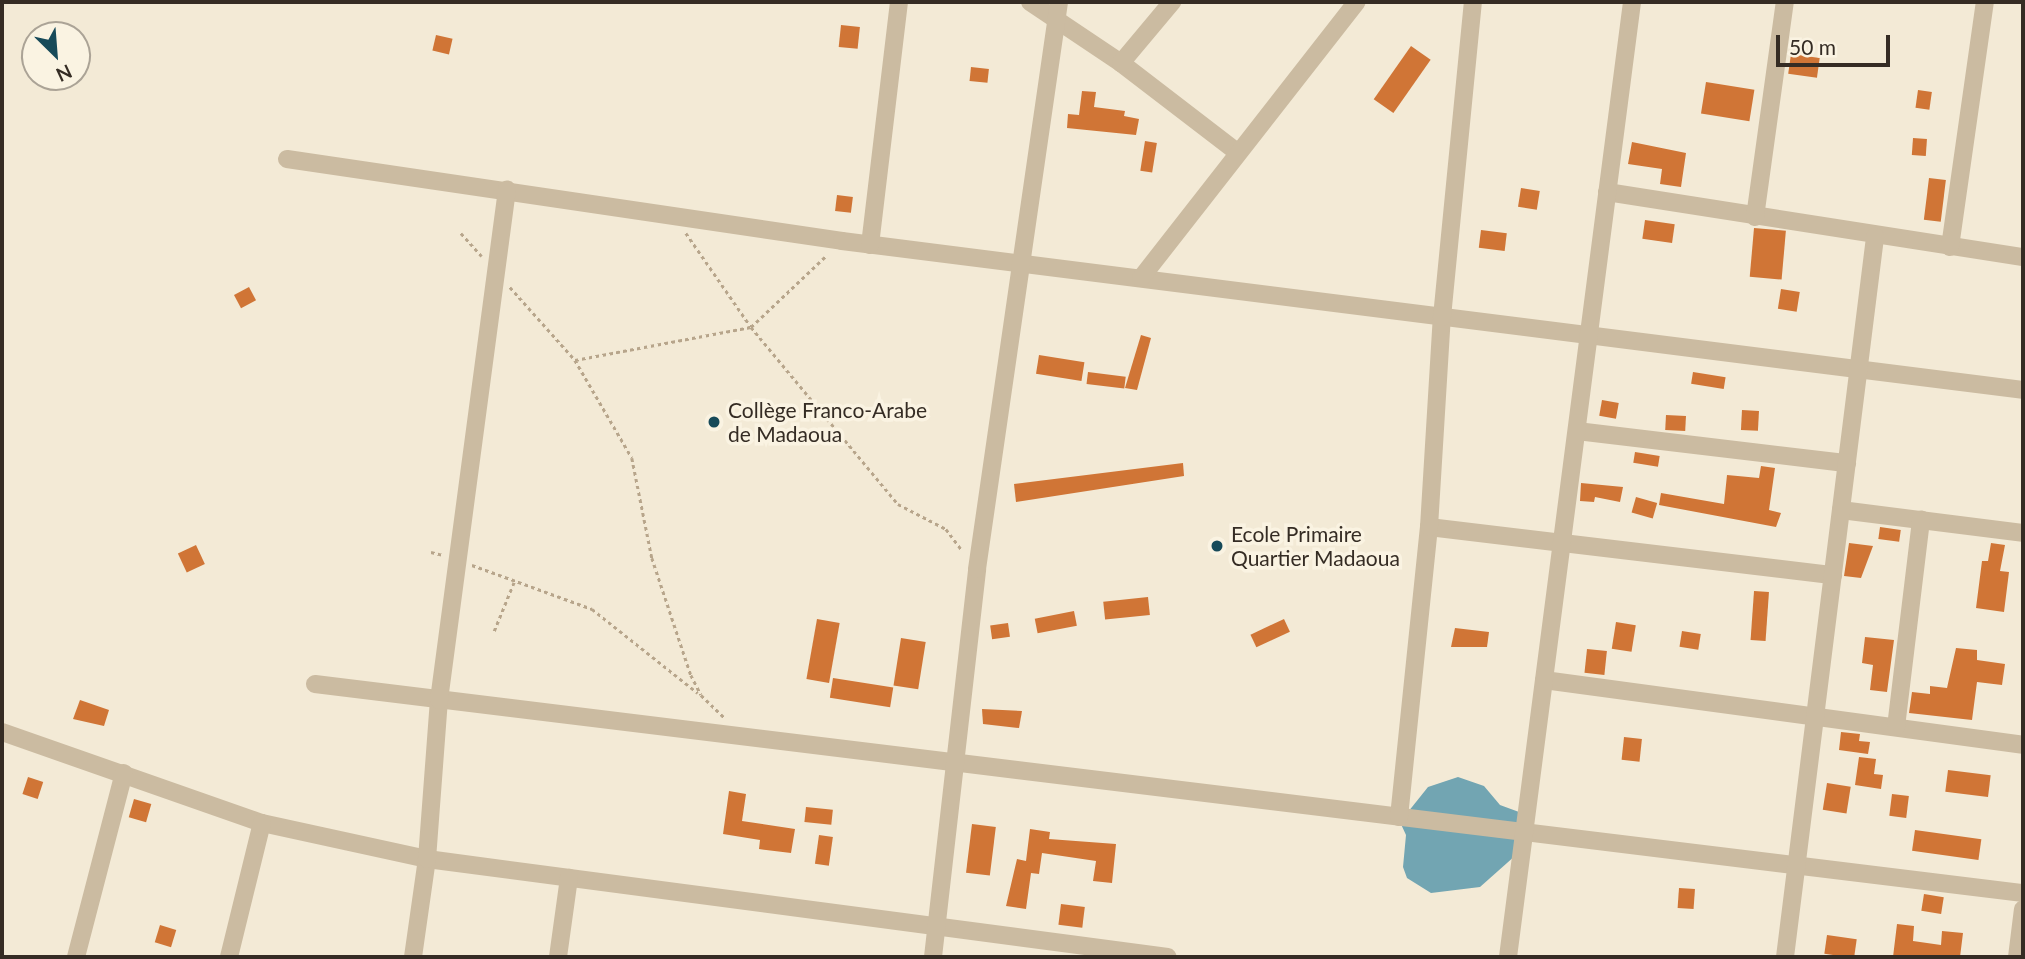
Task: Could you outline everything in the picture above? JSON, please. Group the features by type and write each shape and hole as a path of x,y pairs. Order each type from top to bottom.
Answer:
{"street":[{"path":"870,245 899,2"},
{"path":"1030,2 1058,10 1121,63 1237,152"},
{"path":"1121,63 1172,2"},
{"path":"1141,278 1356,2"},
{"path":"1399,817 1429,527 1443,317 1473,2"},
{"path":"1508,957 1632,2"},
{"path":"1755,217 1785,2"},
{"path":"1950,247 1984,2"},
{"path":"933,957 958,762 977,569 1025,263 1058,10"},
{"path":"286,159 870,245 2023,390"},
{"path":"413,957 427,859 439,700 456,558 507,190"},
{"path":"1607,192 1875,237 2023,257"},
{"path":"1785,957 1875,237"},
{"path":"1577,431 1847,463"},
{"path":"1841,510 2023,533"},
{"path":"1896,727 1921,520"},
{"path":"1429,527 1833,575"},
{"path":"1544,680 2023,745"},
{"path":"315,684 2023,893"},
{"path":"2,732 261,823 427,859 1168,957"},
{"path":"76,957 124,773"},
{"path":"229,957 261,823"},
{"path":"558,957 569,878"},
{"path":"2017,957 2023,909"}],"path":[{"path":"674,216 751,327 898,504 946,529 977,569"},
{"path":"461,233 575,360 632,458 652,558 701,695"},
{"path":"575,360 751,327 842,241"},
{"path":"431,552 456,558 592,609 701,695 744,736"},
{"path":"494,631 514,581"}],"water":[{"path":"1458,777 1484,786 1500,805 1519,812 1516,855 1480,887 1431,893 1407,878 1403,867 1406,835 1400,822 1428,787"}],"building":[{"path":"841,25 860,27 858,49 839,47"},
{"path":"436,35 453,39 449,54 432,51"},
{"path":"1411,46 1431,60 1393,113 1374,99"},
{"path":"1791,54 1820,58 1817,78 1788,74"},
{"path":"971,67 989,69 987,83 970,81"},
{"path":"1706,82 1754,90 1749,121 1701,114"},
{"path":"1918,90 1932,92 1929,110 1915,108"},
{"path":"1082,91 1096,92 1094,107 1125,111 1124,116 1139,119 1136,135 1067,128 1068,114 1079,115"},
{"path":"1913,138 1927,139 1926,156 1912,155"},
{"path":"1145,141 1157,143 1152,173 1140,171"},
{"path":"1632,142 1686,153 1681,187 1660,184 1662,169 1628,164"},
{"path":"1929,178 1946,180 1941,222 1924,220"},
{"path":"1521,188 1540,191 1537,210 1518,207"},
{"path":"837,195 853,197 851,213 835,211"},
{"path":"1645,220 1675,224 1672,243 1642,239"},
{"path":"1754,228 1786,231 1782,280 1750,277"},
{"path":"1481,230 1507,233 1505,251 1479,248"},
{"path":"249,287 256,300 241,308 234,295"},
{"path":"1781,289 1800,292 1797,312 1778,309"},
{"path":"1141,335 1151,338 1137,390 1125,388"},
{"path":"1039,355 1084,362 1081,381 1036,374"},
{"path":"1088,372 1126,377 1124,389 1087,384"},
{"path":"1693,372 1726,377 1724,389 1691,384"},
{"path":"1602,400 1619,403 1616,419 1599,416"},
{"path":"1742,410 1759,411 1758,431 1741,430"},
{"path":"1666,415 1686,416 1685,431 1665,430"},
{"path":"1635,452 1660,456 1658,467 1633,463"},
{"path":"1183,463 1184,476 1016,502 1014,484"},
{"path":"1761,466 1775,468 1769,510 1781,513 1776,527 1659,505 1661,493 1724,504 1727,475 1759,478"},
{"path":"1581,483 1623,487 1620,502 1595,497 1594,502 1580,501"},
{"path":"1636,497 1657,503 1653,518 1632,512"},
{"path":"1880,527 1901,530 1899,542 1878,539"},
{"path":"1849,543 1873,546 1861,578 1844,576"},
{"path":"1991,543 2005,545 2000,571 2009,572 2004,612 1976,608 1982,561 1988,561"},
{"path":"196,545 205,564 187,572 178,553"},
{"path":"1754,591 1769,592 1766,641 1751,640"},
{"path":"1148,597 1150,615 1105,620 1103,602"},
{"path":"1074,611 1077,626 1038,633 1035,619"},
{"path":"817,619 840,623 829,683 806,679"},
{"path":"1284,619 1290,632 1256,647 1250,635"},
{"path":"1616,622 1636,625 1632,652 1612,649"},
{"path":"1008,623 1010,637 992,639 990,626"},
{"path":"1455,628 1489,632 1487,647 1451,647"},
{"path":"1682,631 1701,634 1698,650 1679,647"},
{"path":"1865,637 1894,640 1887,692 1870,690 1873,665 1862,663"},
{"path":"901,638 926,642 918,689 893,685"},
{"path":"1956,648 1977,650 1977,660 2005,664 2002,685 1977,682 1972,720 1909,713 1912,692 1930,694 1930,686 1947,688"},
{"path":"1587,649 1607,651 1604,675 1584,673"},
{"path":"833,678 893,688 890,707 830,698"},
{"path":"80,700 109,710 104,726 73,719"},
{"path":"982,709 1022,711 1019,728 983,724"},
{"path":"1841,732 1860,734 1859,741 1870,742 1868,754 1839,750"},
{"path":"1624,737 1642,739 1639,762 1622,760"},
{"path":"1859,757 1876,759 1874,774 1883,775 1881,789 1855,785"},
{"path":"1948,770 1991,775 1988,797 1945,792"},
{"path":"28,777 43,782 38,799 22,794"},
{"path":"1827,783 1851,787 1846,813 1823,810"},
{"path":"729,791 746,794 742,821 795,829 791,853 759,849 760,840 723,834"},
{"path":"1892,794 1909,796 1906,818 1889,816"},
{"path":"134,799 151,804 146,822 129,817"},
{"path":"806,807 833,810 831,825 804,822"},
{"path":"972,824 996,827 990,876 966,873"},
{"path":"1030,829 1050,832 1049,839 1116,844 1112,883 1093,881 1096,861 1042,853 1039,874 1031,873 1026,909 1006,906 1017,859 1026,861"},
{"path":"1915,830 1981,839 1978,860 1912,851"},
{"path":"819,835 833,837 829,866 815,864"},
{"path":"1679,888 1695,889 1694,909 1678,908"},
{"path":"1924,894 1944,897 1941,914 1921,911"},
{"path":"1061,904 1085,907 1082,928 1058,925"},
{"path":"1897,924 1914,926 1913,941 1941,945 1942,931 1963,933 1960,957 1893,957"},
{"path":"160,925 176,930 171,947 155,942"},
{"path":"1827,935 1857,939 1854,957 1824,954"}],"place":[{"name":"Collège Franco-Arabe de Madaoua","path":"714,422"},
{"name":"Ecole Primaire Quartier Madaoua","path":"1217,546"}]}
